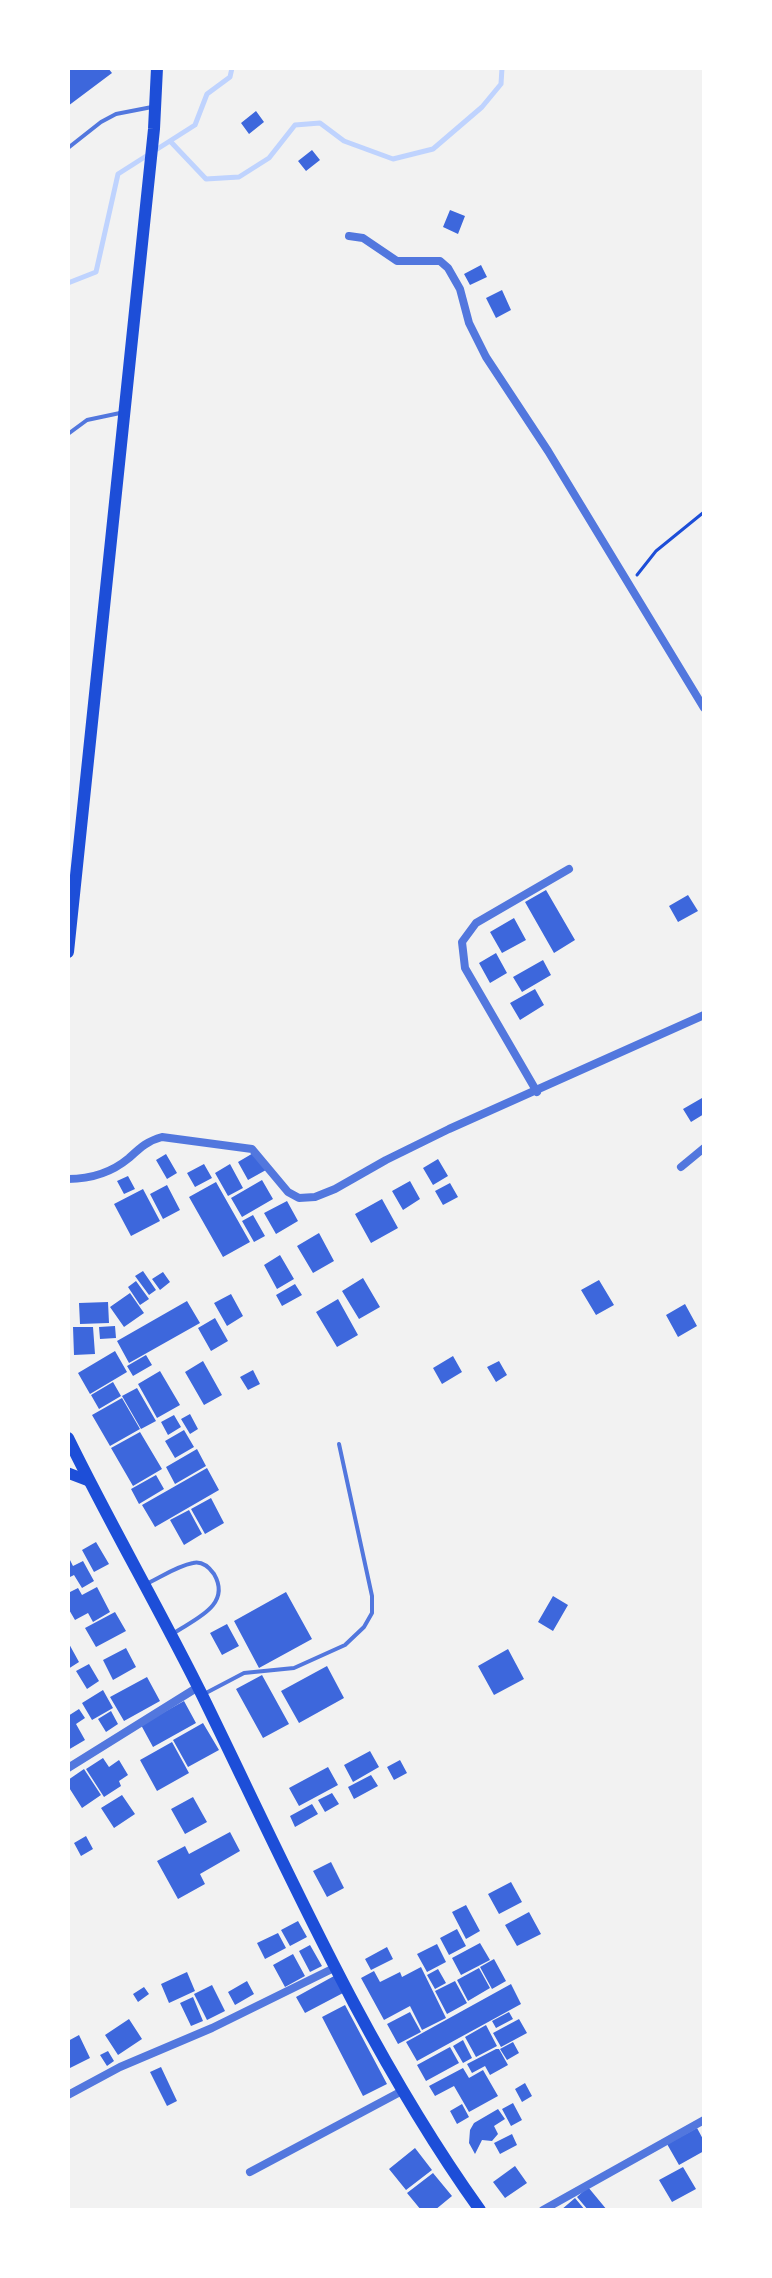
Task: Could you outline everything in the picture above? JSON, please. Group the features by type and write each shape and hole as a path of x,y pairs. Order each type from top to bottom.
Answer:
{"main road":[{"path":"68,952 154,129 157,68"},
{"path":"68,1438 402,2091 480,2210"},
{"path":"68,1473 89,1481"}],"street":[{"path":"349,236 363,238 397,261 440,261 448,268 460,289 469,323 486,357 630,584 661,641 704,708"},
{"path":"537,1092 465,968 462,942 476,923 569,869"},
{"path":"68,1179 95,1178 127,1160 151,1140 162,1137 252,1149 288,1192 299,1198 315,1197 449,1129 704,1015"},
{"path":"681,1167 704,1148"},
{"path":"68,1768 200,1691"},
{"path":"68,2095 120,2067 212,2028 336,1967"},
{"path":"250,2172 402,2091"},
{"path":"543,2210 704,2120"}],"lane":[{"path":"68,148 116,114 155,107"},
{"path":"68,434 87,420 123,412"},
{"path":"200,1691 244,1673 294,1668 317,1659 345,1645 364,1627 372,1613 372,1596 339,1444"},
{"path":"144,1585 192,1563 206,1566 214,1575 219,1590 214,1607 171,1635"}],"path":[{"path":"630,584 656,551 704,512"}],"building":[{"path":"68,68 108,68 112,73 68,106"},
{"path":"256,111 264,122 249,134 241,123"},
{"path":"312,150 320,160 306,171 298,161"},
{"path":"450,210 465,216 458,234 443,227"},
{"path":"481,265 487,277 470,285 464,274"},
{"path":"502,290 511,310 496,318 486,298"},
{"path":"546,890 575,940 554,953 525,902"},
{"path":"688,895 698,911 678,922 669,906"},
{"path":"514,918 526,940 502,953 490,932"},
{"path":"496,953 507,973 490,983 479,963"},
{"path":"543,960 551,975 522,992 513,977"},
{"path":"535,989 544,1005 520,1020 510,1003"},
{"path":"702,1098 704,1114 691,1122 683,1109"},
{"path":"255,1152 266,1170 248,1180 238,1162"},
{"path":"166,1154 177,1173 167,1179 156,1160"},
{"path":"438,1159 448,1176 433,1185 423,1168"},
{"path":"204,1164 212,1178 195,1187 187,1173"},
{"path":"230,1164 243,1188 228,1196 215,1173"},
{"path":"128,1176 135,1189 124,1194 117,1181"},
{"path":"262,1180 273,1199 242,1217 231,1198"},
{"path":"410,1181 420,1199 403,1210 392,1191"},
{"path":"216,1182 250,1242 223,1257 189,1197"},
{"path":"450,1183 458,1197 443,1205 435,1191"},
{"path":"167,1185 180,1210 163,1219 150,1194"},
{"path":"143,1189 160,1221 131,1236 114,1204"},
{"path":"382,1199 398,1228 371,1243 355,1214"},
{"path":"287,1201 298,1221 276,1234 264,1213"},
{"path":"253,1215 265,1236 254,1242 242,1221"},
{"path":"319,1233 334,1261 313,1273 297,1246"},
{"path":"280,1255 294,1279 277,1289 264,1265"},
{"path":"143,1271 156,1290 149,1295 135,1276"},
{"path":"163,1272 170,1282 160,1290 152,1279"},
{"path":"363,1278 380,1307 359,1319 342,1291"},
{"path":"599,1280 614,1305 596,1315 581,1290"},
{"path":"136,1281 149,1299 140,1305 128,1287"},
{"path":"295,1284 302,1295 282,1306 276,1295"},
{"path":"130,1293 144,1313 124,1327 110,1307"},
{"path":"231,1294 243,1316 227,1326 214,1303"},
{"path":"338,1299 358,1335 337,1347 316,1312"},
{"path":"187,1301 200,1323 129,1363 117,1341"},
{"path":"108,1302 109,1323 80,1324 79,1303"},
{"path":"685,1304 697,1326 678,1337 666,1315"},
{"path":"215,1318 228,1341 211,1351 198,1328"},
{"path":"115,1326 116,1338 100,1339 99,1327"},
{"path":"73,1327 93,1327 95,1354 74,1355"},
{"path":"115,1351 127,1372 90,1394 78,1373"},
{"path":"146,1355 152,1365 133,1376 127,1366"},
{"path":"453,1356 462,1372 442,1384 433,1368"},
{"path":"203,1361 222,1395 204,1405 185,1372"},
{"path":"499,1361 507,1375 496,1382 487,1367"},
{"path":"253,1370 260,1384 248,1390 240,1377"},
{"path":"160,1371 180,1405 157,1418 138,1384"},
{"path":"113,1382 121,1396 99,1409 91,1395"},
{"path":"137,1388 156,1421 141,1429 122,1396"},
{"path":"122,1398 140,1429 110,1446 92,1415"},
{"path":"190,1414 198,1429 190,1434 181,1419"},
{"path":"174,1415 181,1427 168,1435 161,1422"},
{"path":"184,1430 194,1447 175,1458 165,1441"},
{"path":"140,1432 162,1469 133,1486 111,1448"},
{"path":"197,1449 206,1466 175,1484 166,1467"},
{"path":"207,1468 219,1490 155,1527 142,1505"},
{"path":"156,1475 164,1489 139,1504 131,1489"},
{"path":"211,1498 224,1523 205,1534 191,1509"},
{"path":"189,1510 202,1534 184,1545 170,1520"},
{"path":"96,1542 109,1564 94,1572 82,1550"},
{"path":"68,1556 73,1566 83,1561 94,1581 82,1588 74,1575 68,1578"},
{"path":"97,1587 110,1612 93,1622 88,1613 75,1620 68,1608 68,1593 78,1588 82,1595"},
{"path":"286,1592 312,1639 259,1668 234,1621"},
{"path":"553,1596 568,1605 553,1631 538,1622"},
{"path":"115,1612 126,1631 96,1647 85,1628"},
{"path":"227,1624 239,1646 222,1655 210,1633"},
{"path":"68,1642 79,1662 68,1669"},
{"path":"126,1648 136,1667 113,1680 103,1660"},
{"path":"508,1649 524,1679 494,1695 478,1666"},
{"path":"89,1664 99,1681 87,1689 76,1671"},
{"path":"327,1666 344,1698 299,1723 281,1691"},
{"path":"262,1675 289,1724 263,1738 236,1689"},
{"path":"147,1677 160,1701 124,1721 110,1697"},
{"path":"103,1690 113,1708 92,1720 82,1703"},
{"path":"184,1701 196,1723 153,1747 141,1725"},
{"path":"79,1709 85,1718 76,1724 85,1740 68,1750 68,1716"},
{"path":"111,1711 118,1724 106,1732 98,1719"},
{"path":"203,1723 219,1750 188,1767 173,1740"},
{"path":"172,1742 189,1773 157,1791 140,1760"},
{"path":"370,1751 379,1767 353,1782 344,1765"},
{"path":"103,1758 109,1767 119,1760 128,1775 119,1781 121,1786 104,1797 86,1769"},
{"path":"400,1760 407,1773 394,1780 387,1767"},
{"path":"328,1767 338,1785 299,1806 289,1788"},
{"path":"84,1769 101,1795 82,1808 68,1786 68,1780"},
{"path":"371,1775 378,1786 354,1799 348,1787"},
{"path":"332,1793 339,1804 325,1812 318,1800"},
{"path":"122,1795 135,1814 114,1828 101,1808"},
{"path":"193,1797 207,1822 185,1834 171,1809"},
{"path":"312,1804 318,1814 295,1827 290,1816"},
{"path":"230,1832 240,1851 200,1874 205,1884 178,1899 157,1861 185,1846 189,1854"},
{"path":"86,1836 93,1849 81,1856 74,1843"},
{"path":"331,1862 344,1888 327,1897 313,1871"},
{"path":"511,1882 522,1902 499,1914 488,1894"},
{"path":"466,1905 480,1931 466,1939 452,1912"},
{"path":"529,1912 541,1934 517,1946 505,1925"},
{"path":"298,1921 307,1937 290,1946 281,1930"},
{"path":"457,1929 466,1946 449,1955 440,1938"},
{"path":"278,1933 286,1948 265,1959 257,1943"},
{"path":"480,1943 490,1960 461,1975 452,1958"},
{"path":"437,1944 446,1962 427,1972 417,1954"},
{"path":"310,1945 322,1966 310,1972 299,1951"},
{"path":"387,1947 393,1959 371,1970 365,1959"},
{"path":"293,1954 305,1976 285,1987 273,1965"},
{"path":"494,1959 506,1981 492,1989 480,1967"},
{"path":"421,1967 446,2018 422,2030 410,2006 384,2020 361,1978 374,1971 380,1982 400,1972 402,1977"},
{"path":"479,1968 490,1988 468,2001 457,1980"},
{"path":"438,1969 446,1983 435,1989 427,1975"},
{"path":"187,1972 195,1991 169,2003 161,1984"},
{"path":"334,1976 343,1993 305,2013 296,1997"},
{"path":"247,1981 254,1994 235,2005 228,1992"},
{"path":"455,1981 467,2003 447,2014 435,1991"},
{"path":"511,1984 521,2004 417,2061 406,2042"},
{"path":"212,1985 225,2011 207,2020 194,1994"},
{"path":"144,1987 149,1994 138,2002 133,1994"},
{"path":"193,1997 203,2021 191,2026 180,2003"},
{"path":"345,2005 387,2084 363,2096 322,2017"},
{"path":"410,2012 421,2032 398,2044 387,2024"},
{"path":"509,2012 513,2019 496,2028 492,2021"},
{"path":"129,2019 142,2039 118,2055 105,2035"},
{"path":"519,2019 527,2033 501,2047 493,2033"},
{"path":"486,2025 497,2046 476,2057 465,2037"},
{"path":"79,2035 90,2058 68,2069 68,2041"},
{"path":"463,2040 472,2058 463,2063 453,2046"},
{"path":"513,2042 519,2053 507,2060 500,2049"},
{"path":"450,2047 459,2063 426,2081 417,2065"},
{"path":"496,2049 508,2065 490,2075 485,2066 472,2073 467,2064"},
{"path":"108,2051 114,2061 107,2066 100,2055"},
{"path":"161,2067 177,2101 167,2106 150,2072"},
{"path":"463,2068 469,2078 483,2070 498,2096 469,2112 454,2086 435,2096 429,2086"},
{"path":"525,2083 532,2096 522,2102 515,2089"},
{"path":"513,2103 522,2120 511,2126 502,2109"},
{"path":"462,2104 469,2117 457,2124 450,2111"},
{"path":"498,2109 505,2119 494,2126 498,2134 492,2141 482,2140 475,2154 469,2143 470,2130 474,2123"},
{"path":"697,2128 704,2141 704,2151 679,2165 667,2144"},
{"path":"512,2134 517,2145 500,2154 494,2143"},
{"path":"415,2148 432,2170 406,2190 389,2169"},
{"path":"515,2166 527,2183 505,2198 493,2182"},
{"path":"683,2167 696,2189 672,2202 659,2180"},
{"path":"433,2173 452,2196 435,2210 421,2210 407,2193"},
{"path":"588,2187 607,2210 588,2210 577,2197"},
{"path":"575,2198 585,2210 561,2210"}],"waterway":[{"path":"68,283 96,272 118,174 195,125 207,94 230,77 232,68"},
{"path":"170,141 206,179 239,177 269,158 295,125 320,123 344,141 393,159 433,149 482,107 501,84 502,68"}]}
